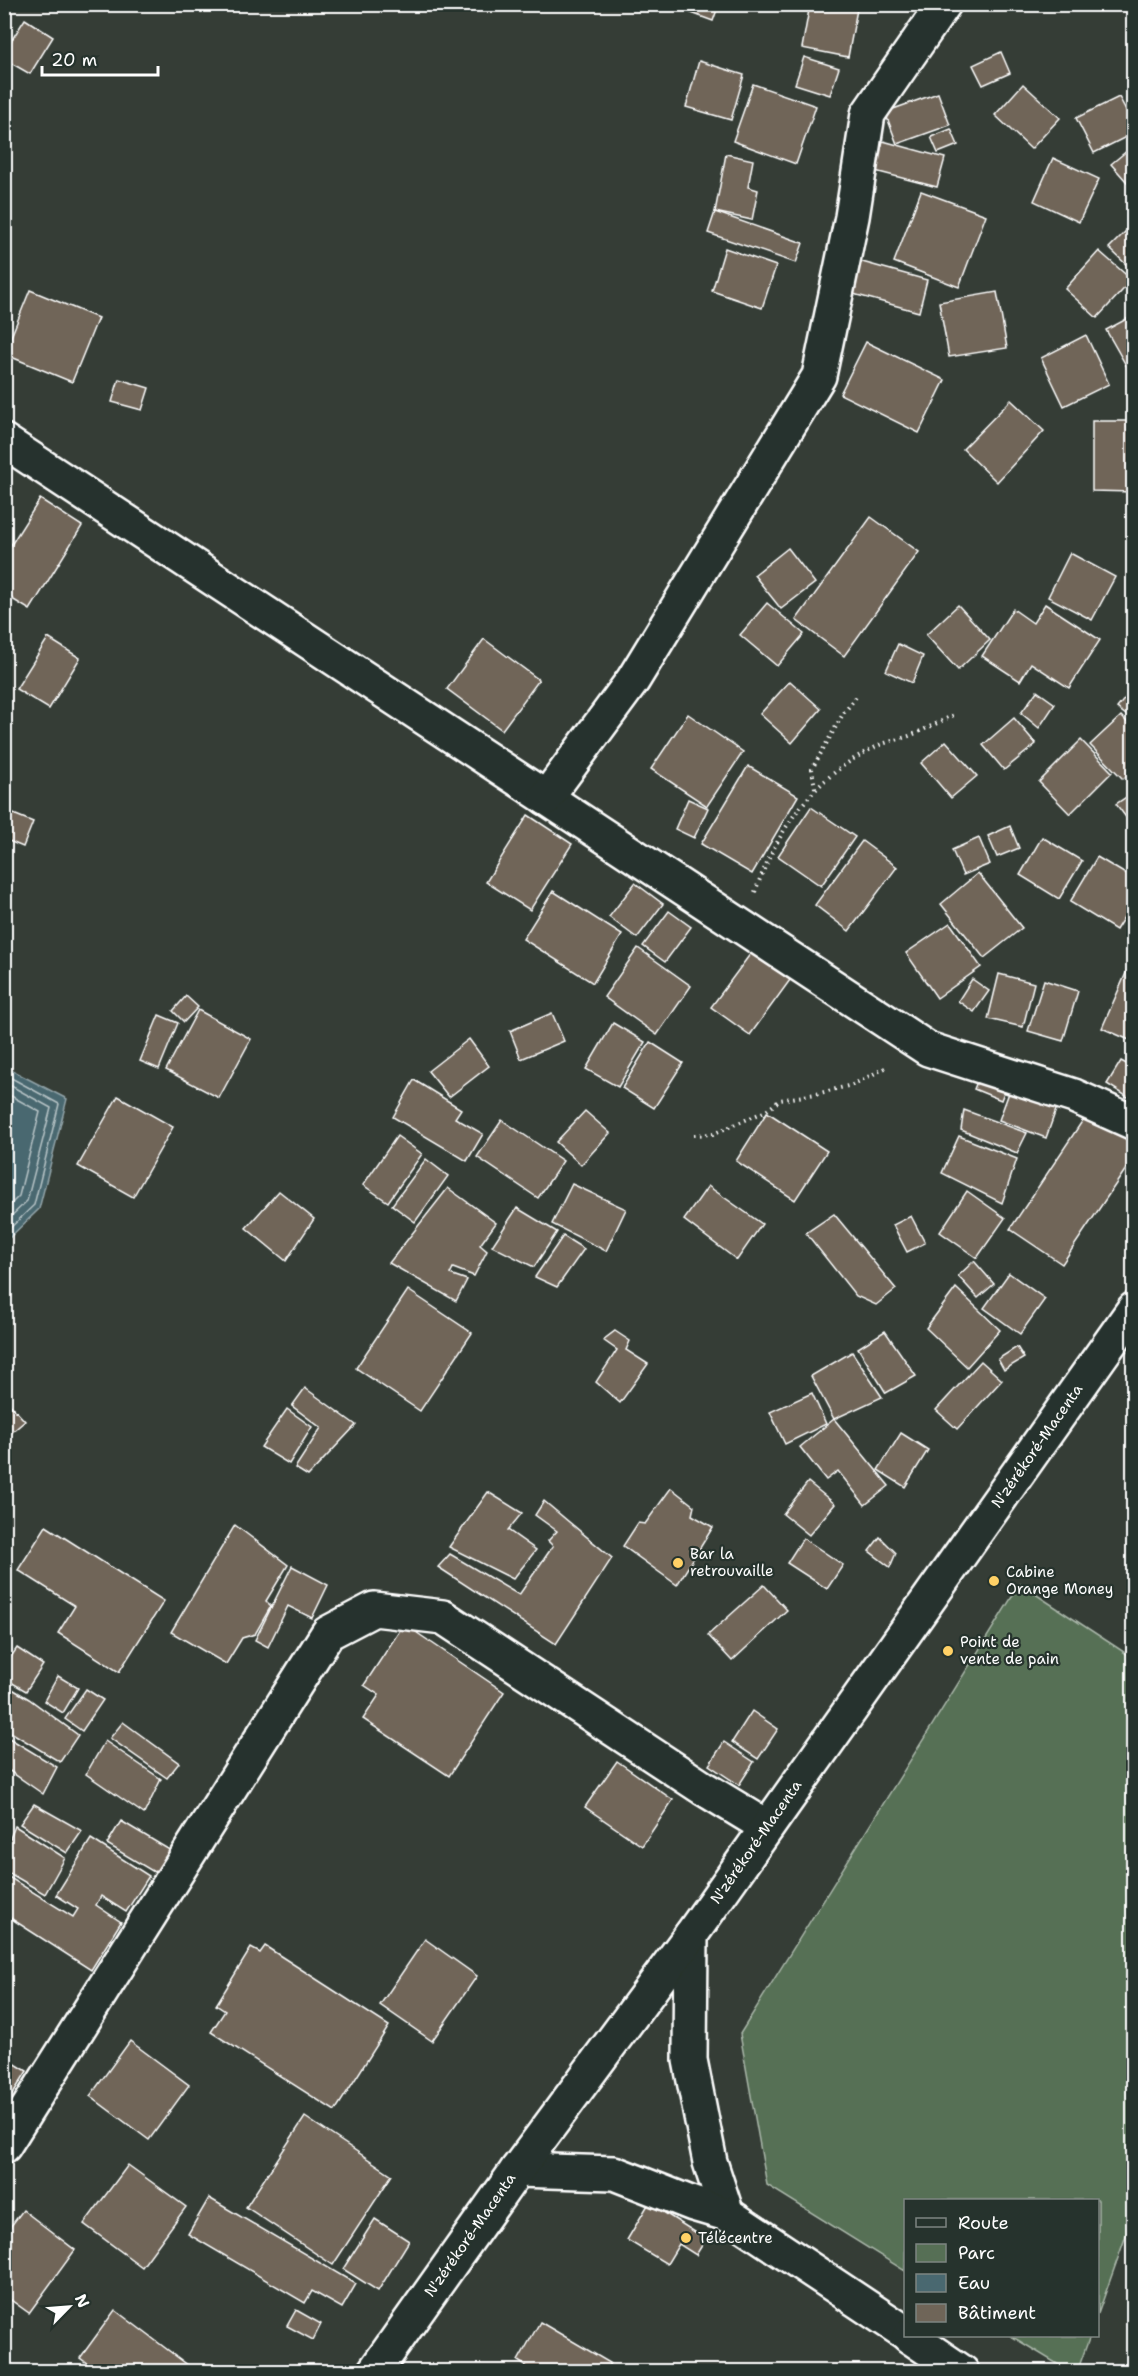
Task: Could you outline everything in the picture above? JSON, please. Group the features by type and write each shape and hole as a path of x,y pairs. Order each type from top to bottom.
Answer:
{"main road":[{"path":"546,798 633,680 819,376 852,217 868,114 944,4"},
{"path":"4,441 928,1049 1074,1096 1134,1123"},
{"name":"N'zérékoré-Macenta","path":"374,2372 517,2170 691,1935 1134,1309"},
{"path":"4,2146 328,1634 374,1609 443,1617 703,1788 767,1827"},
{"path":"691,1935 690,2060 710,2162 727,2214"},
{"path":"517,2170 614,2173 693,2204 727,2214 904,2332"},
{"path":"911,2337 963,2372"}],"path":[{"path":"815,788 812,769 843,714 856,697"},
{"path":"706,903 752,900 771,853 791,817 815,788 853,760 882,744 911,735 954,715"},
{"path":"694,1135 713,1134 766,1111 780,1100 852,1085 928,1049"}],"green space":[{"path":"1020,1584 1133,1658 1134,2213 1099,2311 1099,2199 904,2199 904,2270 767,2185 740,2034"},
{"path":"1013,2337 1090,2337 1077,2372 1069,2371"}],"water":[{"path":"5,1067 67,1099 39,1209 5,1242"}],"building":[{"path":"667,4 719,4 713,21"},
{"path":"810,4 858,4 848,57 802,48"},
{"path":"25,19 53,37 30,74 4,59 4,52"},
{"path":"1001,52 1010,73 983,85 973,65"},
{"path":"804,57 839,68 830,95 795,84"},
{"path":"699,61 744,75 731,120 686,107"},
{"path":"753,84 816,106 796,164 733,141"},
{"path":"1023,84 1060,118 1031,149 995,115"},
{"path":"938,93 950,125 897,144 885,112"},
{"path":"1119,97 1134,125 1134,133 1094,153 1076,118"},
{"path":"951,129 958,145 938,153 931,137"},
{"path":"883,141 945,158 937,187 875,171"},
{"path":"1134,145 1134,190 1111,164"},
{"path":"726,154 753,160 748,187 758,190 752,220 715,212"},
{"path":"1053,158 1099,179 1079,222 1034,201"},
{"path":"921,191 986,215 959,287 894,262"},
{"path":"715,212 803,243 796,263 708,233"},
{"path":"1134,223 1134,272 1109,248"},
{"path":"725,248 776,266 762,308 712,291"},
{"path":"1099,251 1132,280 1097,318 1065,289"},
{"path":"855,260 927,280 919,312 846,292"},
{"path":"30,290 98,318 72,382 4,354"},
{"path":"997,292 1007,348 949,357 939,302"},
{"path":"1134,315 1134,372 1131,374 1106,330"},
{"path":"1086,335 1109,384 1064,406 1041,358"},
{"path":"866,342 945,380 919,433 840,394"},
{"path":"119,379 149,388 142,410 112,402"},
{"path":"1011,400 1044,431 997,482 963,449"},
{"path":"1092,421 1134,421 1134,492 1092,491"},
{"path":"40,499 82,526 30,610 4,594 4,556"},
{"path":"871,517 919,552 844,656 796,620"},
{"path":"788,548 815,583 781,609 754,575"},
{"path":"1070,553 1115,577 1092,620 1048,597"},
{"path":"767,603 804,634 777,666 740,635"},
{"path":"1045,604 1100,640 1069,688 1031,663 1020,681 982,656 1013,609 1033,623"},
{"path":"958,605 990,640 958,670 926,635"},
{"path":"48,638 80,658 49,709 16,689"},
{"path":"484,639 539,680 502,730 447,689"},
{"path":"898,644 923,656 912,683 886,671"},
{"path":"790,681 821,709 792,743 760,714"},
{"path":"1134,687 1134,721 1117,708"},
{"path":"1037,691 1055,704 1039,728 1021,713"},
{"path":"688,714 743,752 707,806 651,769"},
{"path":"1121,716 1134,729 1134,769 1123,779 1090,745"},
{"path":"1014,718 1036,744 1004,770 983,745"},
{"path":"1081,740 1112,772 1070,814 1039,782"},
{"path":"946,741 977,776 951,798 921,763"},
{"path":"748,766 798,796 752,874 701,844"},
{"path":"1134,792 1134,828 1116,804"},
{"path":"688,799 708,808 694,838 675,829"},
{"path":"811,807 855,837 821,886 778,856"},
{"path":"11,813 33,822 23,847 4,839 4,828"},
{"path":"528,815 572,844 530,910 486,882"},
{"path":"1010,826 1019,848 997,857 988,836"},
{"path":"1042,837 1082,861 1059,899 1020,875"},
{"path":"979,838 990,864 963,875 952,850"},
{"path":"862,841 897,867 849,931 815,905"},
{"path":"1097,857 1134,879 1134,901 1116,930 1070,902"},
{"path":"978,873 1022,928 984,958 941,904"},
{"path":"635,883 663,904 637,938 609,917"},
{"path":"553,891 622,935 593,983 523,939"},
{"path":"669,911 691,927 665,962 643,946"},
{"path":"950,923 981,967 937,998 906,953"},
{"path":"638,948 691,986 657,1035 604,997"},
{"path":"751,953 790,980 750,1035 711,1007"},
{"path":"1130,964 1134,966 1134,1042 1102,1028"},
{"path":"999,974 1034,983 1023,1027 988,1019"},
{"path":"972,979 989,991 974,1012 958,1001"},
{"path":"1044,980 1078,991 1063,1041 1028,1031"},
{"path":"186,996 198,1007 184,1022 173,1011"},
{"path":"198,1010 251,1039 219,1098 166,1070"},
{"path":"552,1013 564,1041 521,1059 510,1031"},
{"path":"159,1015 178,1023 159,1069 140,1061"},
{"path":"613,1023 645,1042 618,1087 586,1069"},
{"path":"469,1039 489,1066 449,1097 428,1071"},
{"path":"650,1042 683,1063 654,1108 622,1088"},
{"path":"1121,1061 1134,1068 1134,1101 1107,1084"},
{"path":"980,1074 1007,1085 1001,1100 974,1089"},
{"path":"414,1080 461,1109 455,1118 483,1134 467,1161 393,1117"},
{"path":"1010,1090 1057,1107 1046,1138 999,1120"},
{"path":"118,1096 173,1127 133,1197 78,1166"},
{"path":"964,1110 1027,1133 1017,1153 961,1130"},
{"path":"585,1111 610,1133 581,1165 556,1142"},
{"path":"1089,1111 1134,1141 1134,1157 1062,1264 1010,1229"},
{"path":"767,1112 827,1151 795,1200 736,1161"},
{"path":"502,1120 563,1161 538,1198 477,1157"},
{"path":"397,1136 422,1154 388,1202 363,1185"},
{"path":"959,1136 1017,1159 1002,1203 942,1173"},
{"path":"426,1159 448,1176 415,1222 392,1205"},
{"path":"572,1184 626,1209 606,1251 552,1224"},
{"path":"708,1186 762,1224 737,1260 684,1220"},
{"path":"448,1188 496,1223 480,1245 487,1251 474,1276 453,1268 450,1274 467,1280 456,1301 389,1263"},
{"path":"279,1191 314,1219 286,1261 246,1228"},
{"path":"967,1191 1005,1218 977,1258 940,1232"},
{"path":"517,1208 557,1232 534,1267 492,1246"},
{"path":"834,1214 896,1289 876,1305 856,1296 806,1233"},
{"path":"911,1216 925,1243 907,1252 893,1225"},
{"path":"563,1236 584,1249 557,1287 535,1277"},
{"path":"974,1261 994,1284 978,1298 958,1276"},
{"path":"1009,1273 1045,1299 1020,1334 984,1308"},
{"path":"956,1288 1000,1330 967,1367 926,1328"},
{"path":"408,1290 472,1333 420,1411 356,1368"},
{"path":"615,1331 630,1341 626,1350 648,1364 620,1403 596,1382 617,1350 603,1340"},
{"path":"885,1331 916,1376 886,1393 858,1348"},
{"path":"1017,1347 1024,1358 1004,1370 998,1359"},
{"path":"852,1352 882,1397 834,1419 811,1376"},
{"path":"981,1361 1002,1380 957,1429 936,1410"},
{"path":"305,1388 356,1425 308,1476 295,1468 321,1428 292,1406"},
{"path":"812,1393 826,1424 785,1444 770,1412"},
{"path":"4,1398 25,1421 4,1439"},
{"path":"287,1409 312,1427 289,1464 261,1447"},
{"path":"834,1419 889,1486 865,1505 838,1471 826,1480 800,1447"},
{"path":"901,1433 928,1450 905,1487 878,1470"},
{"path":"808,1482 835,1504 809,1535 783,1514"},
{"path":"671,1488 694,1506 692,1515 713,1527 677,1585 623,1546 638,1523 645,1524"},
{"path":"488,1492 522,1513 508,1530 536,1550 513,1579 449,1547"},
{"path":"544,1501 612,1558 556,1644 438,1567 450,1554 519,1595 553,1546 548,1541 557,1531 535,1515"},
{"path":"235,1525 288,1565 266,1601 271,1606 255,1634 242,1638 226,1664 171,1632"},
{"path":"46,1526 164,1601 119,1672 58,1633 75,1606 18,1570"},
{"path":"880,1537 896,1553 890,1567 869,1551"},
{"path":"803,1538 843,1565 827,1589 787,1563"},
{"path":"292,1566 328,1585 312,1618 288,1606 268,1647 255,1640"},
{"path":"764,1585 787,1610 732,1661 708,1635"},
{"path":"404,1624 504,1692 449,1776 363,1719 379,1695 364,1685"},
{"path":"17,1648 43,1665 26,1691 4,1678 4,1667"},
{"path":"58,1676 78,1688 63,1713 44,1701"},
{"path":"4,1684 29,1699 78,1735 60,1762 4,1728"},
{"path":"86,1689 103,1700 82,1731 65,1719"},
{"path":"752,1711 778,1729 758,1759 732,1742"},
{"path":"123,1722 179,1763 167,1778 110,1738"},
{"path":"4,1735 57,1767 43,1794 4,1767"},
{"path":"105,1741 161,1779 144,1814 86,1774"},
{"path":"724,1742 754,1762 739,1785 709,1765"},
{"path":"617,1761 673,1800 642,1846 585,1807"},
{"path":"34,1804 82,1831 67,1853 20,1824"},
{"path":"121,1821 173,1852 159,1875 107,1844"},
{"path":"15,1826 65,1858 45,1894 4,1870 4,1853"},
{"path":"91,1839 149,1876 126,1912 101,1896 96,1905 121,1922 91,1970 4,1914 4,1874 73,1917 78,1909 56,1895"},
{"path":"425,1939 477,1976 432,2041 380,2005"},
{"path":"265,1946 389,2026 335,2111 211,2032 225,2011 216,2005 251,1948 260,1953"},
{"path":"130,2041 189,2085 149,2140 90,2096"},
{"path":"4,2057 27,2071 10,2098 4,2094"},
{"path":"305,2117 392,2175 333,2265 246,2207"},
{"path":"128,2165 186,2207 142,2267 84,2224"},
{"path":"209,2198 356,2284 342,2308 312,2291 305,2303 188,2234"},
{"path":"649,2203 706,2239 696,2255 679,2244 667,2264 627,2240"},
{"path":"23,2210 75,2250 29,2313 4,2295 4,2235"},
{"path":"375,2219 409,2241 378,2291 343,2269"},
{"path":"115,2310 197,2372 99,2372 80,2358"},
{"path":"296,2310 321,2324 313,2340 287,2326"},
{"path":"540,2322 610,2363 605,2372 535,2372 518,2361"}],"place":[{"name":"Bar la retrouvaille","path":"678,1563"},
{"name":"Cabine Orange Money","path":"994,1581"},
{"name":"Point de vente de pain","path":"948,1651"},
{"name":"Télécentre","path":"686,2238"}]}
